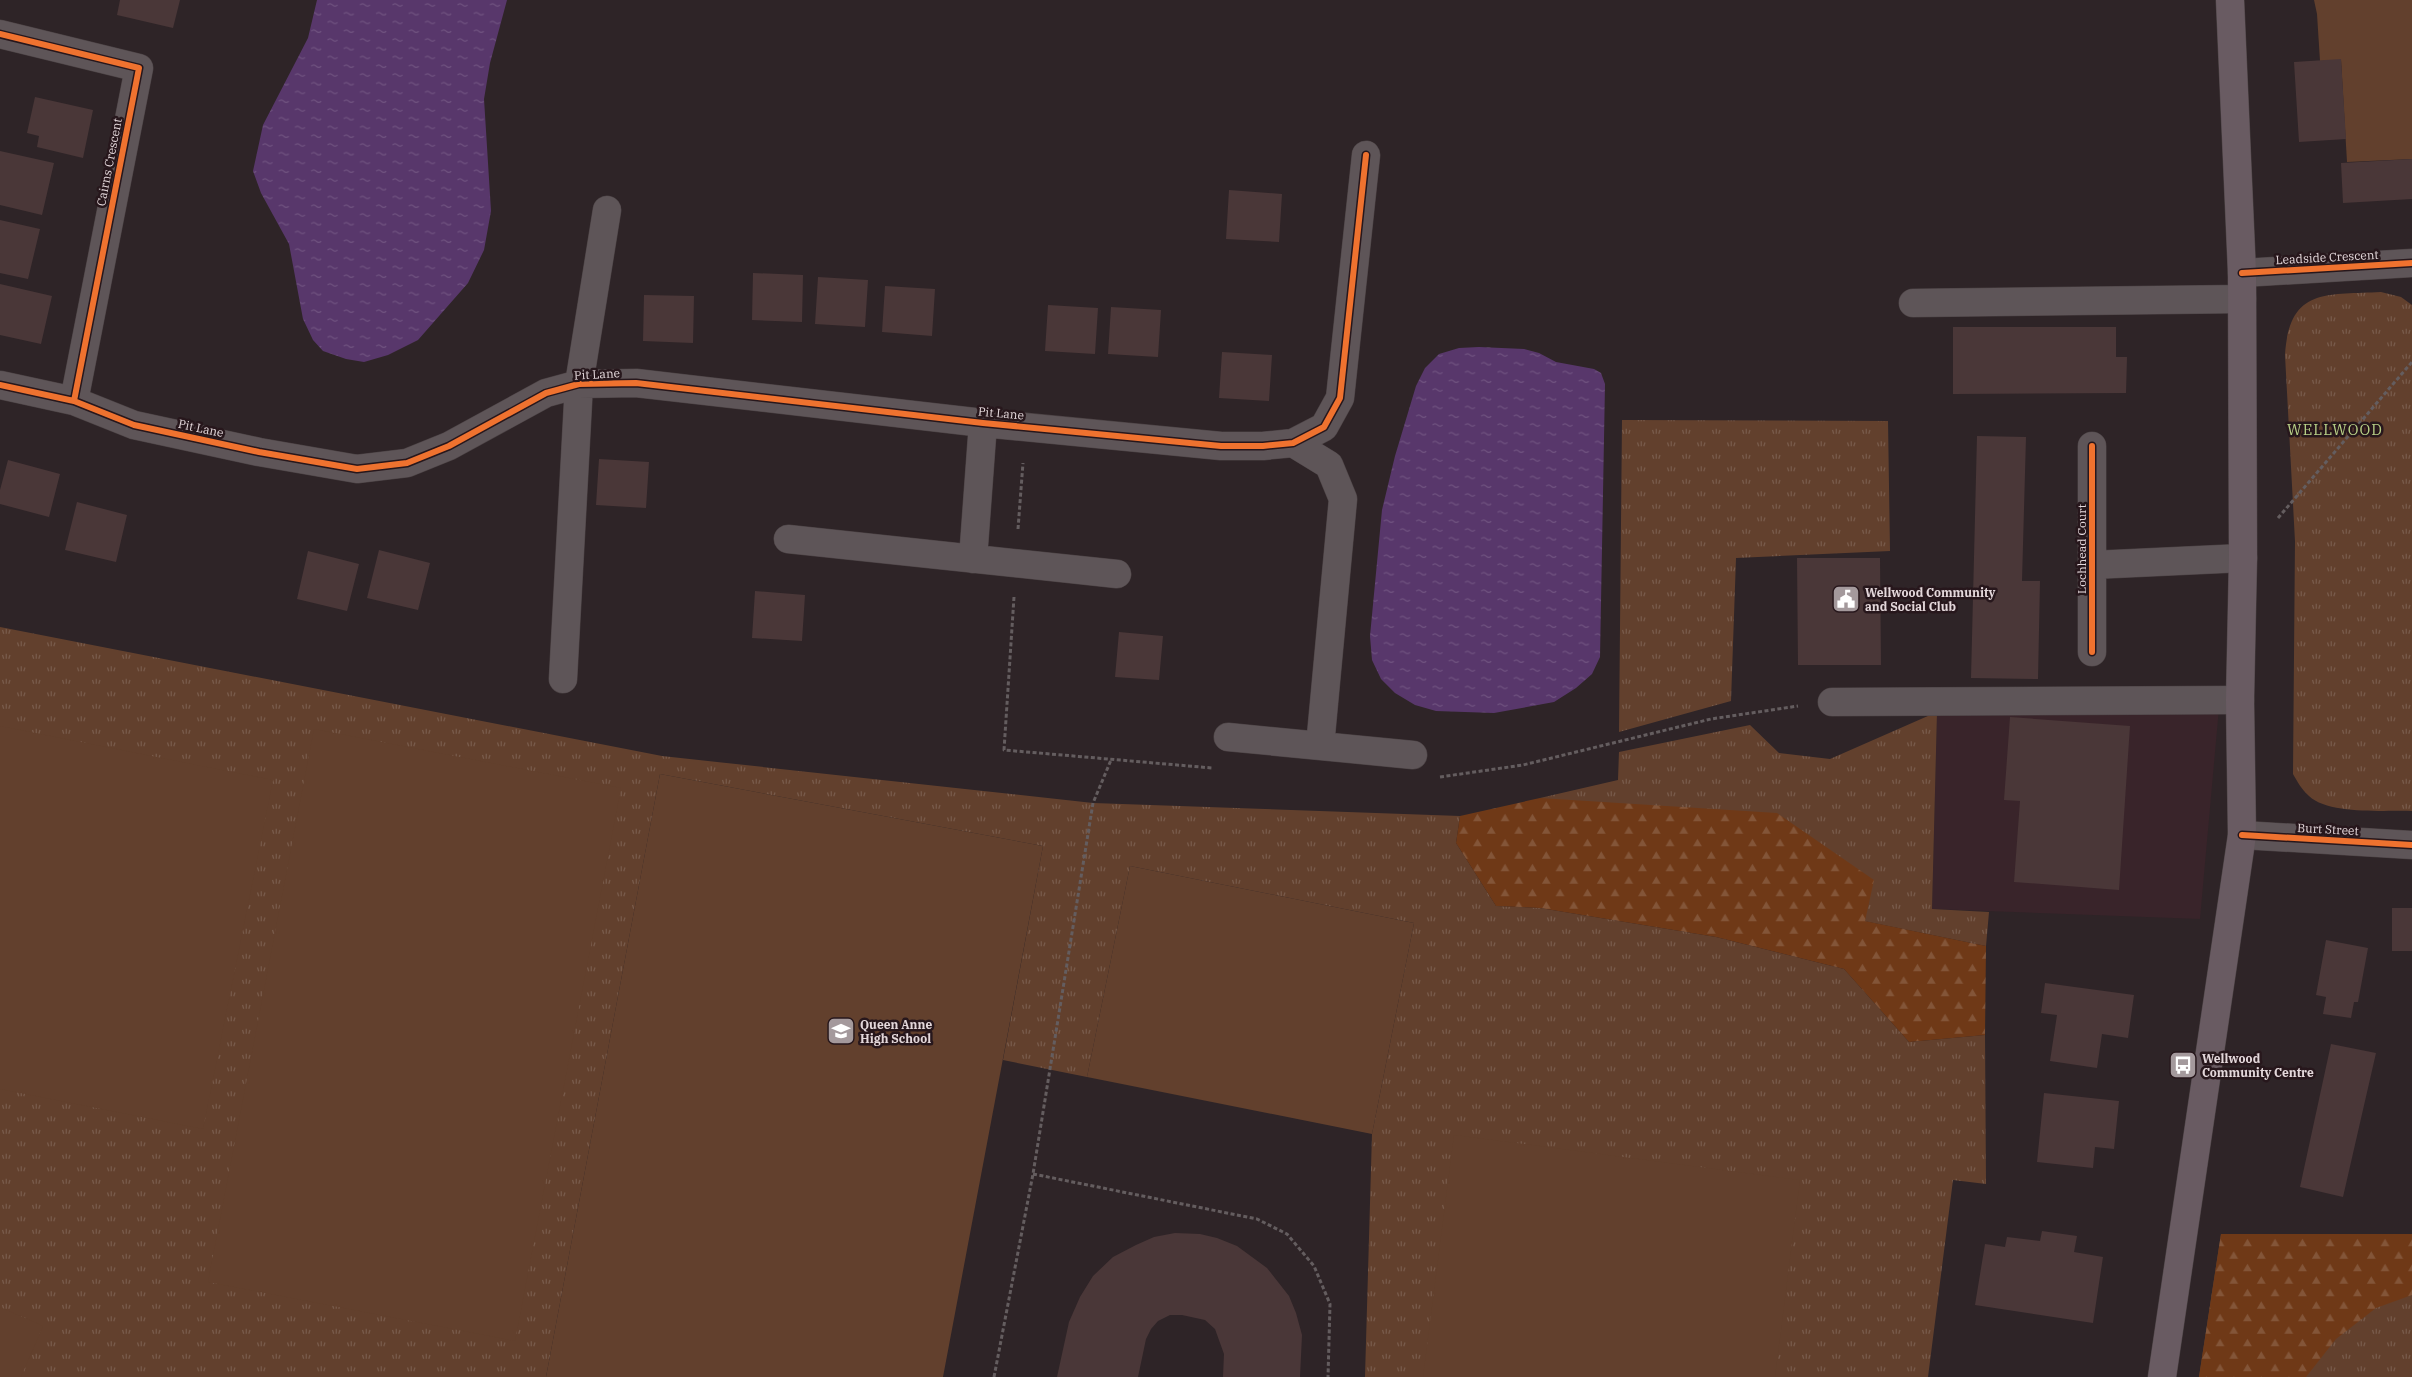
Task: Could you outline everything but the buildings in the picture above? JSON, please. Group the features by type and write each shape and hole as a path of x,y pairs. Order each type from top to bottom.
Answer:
{"main road":[{"path":"2162,1377 2242,835 2240,700 2243,558 2242,286 2230,0"}],"street":[{"name":"Cairns Crescent","path":"0,34 138,68 74,401"},
{"path":"1293,443 1324,427 1340,398 1366,155"},
{"path":"563,679 579,384 607,210"},
{"name":"Leadside Crescent","path":"1913,303 2242,286 2412,264"},
{"name":"Pit Lane","path":"0,385 74,401 134,424 259,452 357,469 407,463 449,446 546,393 579,384 636,383 983,423 1221,446 1263,446 1293,443"},
{"path":"974,559 983,423"},
{"path":"1293,443 1329,465 1343,499 1320,746"},
{"name":"Lochhead Court","path":"2092,446 2092,652"},
{"path":"788,539 1116,574"},
{"name":"Lochhead Court","path":"2092,565 2243,558"},
{"path":"1832,702 2240,700"},
{"path":"1228,737 1413,755"},
{"name":"Burt Street","path":"2242,835 2412,845"}],"path":[{"path":"2243,558 2412,362"},
{"path":"994,1377 1033,1174 1094,803 1111,759"},
{"path":"1033,1174 1257,1219 1287,1234 1314,1266 1330,1304 1328,1377"}],"shaded area":[{"path":"2219,708 2200,919 1932,909 1937,712"}],"green space":[{"path":"2314,0 2412,0 2412,159 2347,162 2341,60 2320,61 2317,14"},
{"path":"2381,292 2401,297 2412,305 2412,811 2358,810 2330,806 2318,802 2309,796 2293,774 2295,541 2285,355 2288,333 2294,317 2303,306 2314,299 2328,295"},
{"path":"1622,420 1888,421 1890,551 1736,558 1731,701 1619,732"},
{"name":"Queen Anne High School","path":"0,627 662,756 1093,803 1460,816 1456,843 1496,906 1540,908 1716,937 1844,969 1909,1042 1985,1035 1986,1184 1953,1180 1928,1377 1365,1377 1372,1134 1414,923 1130,866 1087,1077 1003,1060 1043,846 660,774 546,1377 0,1377"},
{"path":"1937,712 1932,909 1989,912 1986,946 1864,921 1540,798 1618,780 1619,752 1750,725 1779,753 1830,759"},
{"path":"0,726 273,780 203,1129 0,1089"},
{"path":"314,729 621,788 515,1341 208,1282"},
{"path":"660,774 1043,846 943,1377 546,1377"},
{"path":"1540,798 1777,813 1874,880 1865,921 1986,946 1985,1035 1909,1042 1844,969 1716,937 1540,908 1496,906 1456,843 1460,816"},
{"path":"1130,866 1414,923 1372,1134 1087,1077"},
{"path":"1454,1135 1800,1180 1775,1377 1423,1377"},
{"path":"2221,1234 2412,1234 2412,1377 2199,1377"},
{"path":"2221,1234 2412,1234 2412,1295 2376,1308 2336,1339 2306,1377 2199,1377"},
{"path":"0,1307 43,1326 21,1377 0,1377"}],"water":[{"path":"317,0 507,0 490,63 484,99 491,211 484,250 468,283 418,340 388,355 364,362 346,359 323,351 313,340 303,319 289,244 261,193 253,171 263,125 308,38"},
{"path":"1459,348 1524,349 1539,353 1556,362 1594,369 1601,373 1605,384 1600,657 1592,674 1576,688 1554,702 1494,713 1436,711 1415,705 1395,693 1381,679 1372,660 1370,636 1382,510 1395,456 1416,386 1425,368 1439,354"}],"cycle path":[{"path":"0,34 139,68 74,401"},
{"path":"0,385 74,401 134,425 259,452 357,469 407,463 449,446 546,393 579,384 636,383 983,423 1221,446 1263,446 1293,443 1324,427 1340,398 1366,155"},
{"path":"2242,273 2412,263"},
{"path":"2092,446 2092,652"},
{"path":"2242,835 2412,845"}],"place":[{"name":"Wellwood Community and Social Club","path":"1846,599"},
{"name":"Queen Anne High School","path":"841,1031"},
{"name":"Wellwood Community Centre","path":"2183,1065"}],"district":[{"name":"WELLWOOD","path":"2335,429"}]}
